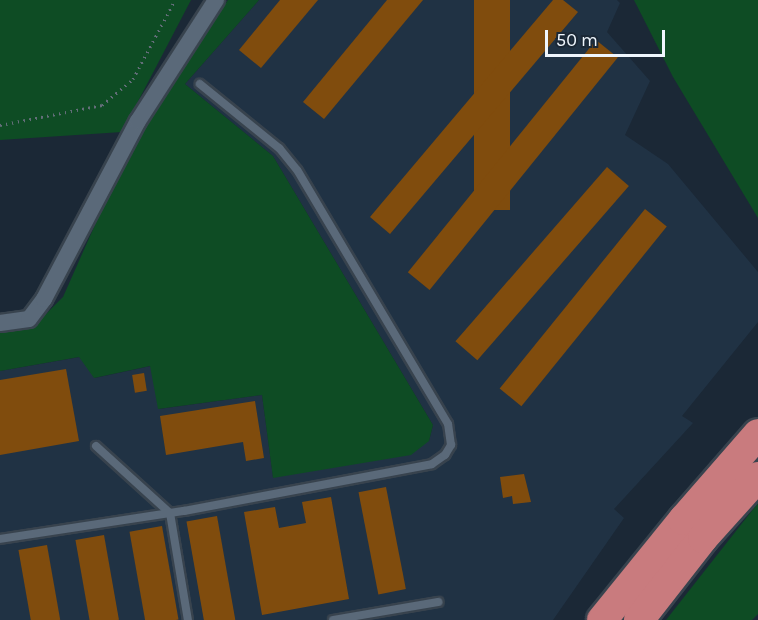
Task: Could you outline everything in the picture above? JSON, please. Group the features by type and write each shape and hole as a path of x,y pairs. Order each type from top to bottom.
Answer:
{"highway":[{"path":"602,620 683,520 758,434"},
{"path":"639,620 704,538 758,477"}],"street":[{"path":"0,322 29,318 44,299 138,121 216,0"}],"lane":[{"path":"0,539 170,513 432,464 445,455 451,445 448,424 297,170 279,148 200,84"},
{"path":"96,446 170,513 188,620"},
{"path":"333,620 438,602"}],"path":[{"path":"0,125 102,105 133,79 175,0"}],"shaded area":[{"path":"259,0 617,0 620,3 607,32 650,81 625,135 668,164 758,272 758,322 682,416 693,423 614,509 624,518 553,620 0,620 0,371 80,357 95,378 151,366 159,409 262,395 273,477 429,441 433,425 273,156 185,84"}],"green space":[{"path":"0,0 191,0 122,132 0,140"},
{"path":"228,0 259,0 185,84 273,156 433,425 429,441 411,455 273,478 262,395 158,409 150,366 94,378 79,357 0,371 0,330 36,324 63,297 122,164 173,77"},
{"path":"634,0 758,0 758,218 673,77"},
{"path":"758,503 758,614 752,620 666,620"}],"building":[{"path":"280,0 318,0 261,68 239,50"},
{"path":"387,0 423,0 324,119 303,102"},
{"path":"474,0 510,0 510,210 474,210"},
{"path":"553,0 563,0 578,12 390,234 370,217"},
{"path":"596,40 618,58 430,290 408,272"},
{"path":"607,167 629,186 477,360 455,341"},
{"path":"645,209 667,227 521,406 500,389"},
{"path":"66,369 79,441 0,455 0,380"},
{"path":"144,373 147,391 135,393 132,375"},
{"path":"255,401 264,458 246,461 243,442 166,455 160,416"},
{"path":"524,474 531,502 513,504 512,496 503,498 500,477"},
{"path":"386,487 406,589 378,594 359,492"},
{"path":"331,497 349,599 262,615 244,512 275,507 279,528 306,523 302,502"},
{"path":"217,516 235,620 204,620 186,521"},
{"path":"162,526 178,620 145,620 130,532"},
{"path":"104,535 119,620 90,620 75,540"},
{"path":"47,545 60,620 31,620 18,550"}]}
